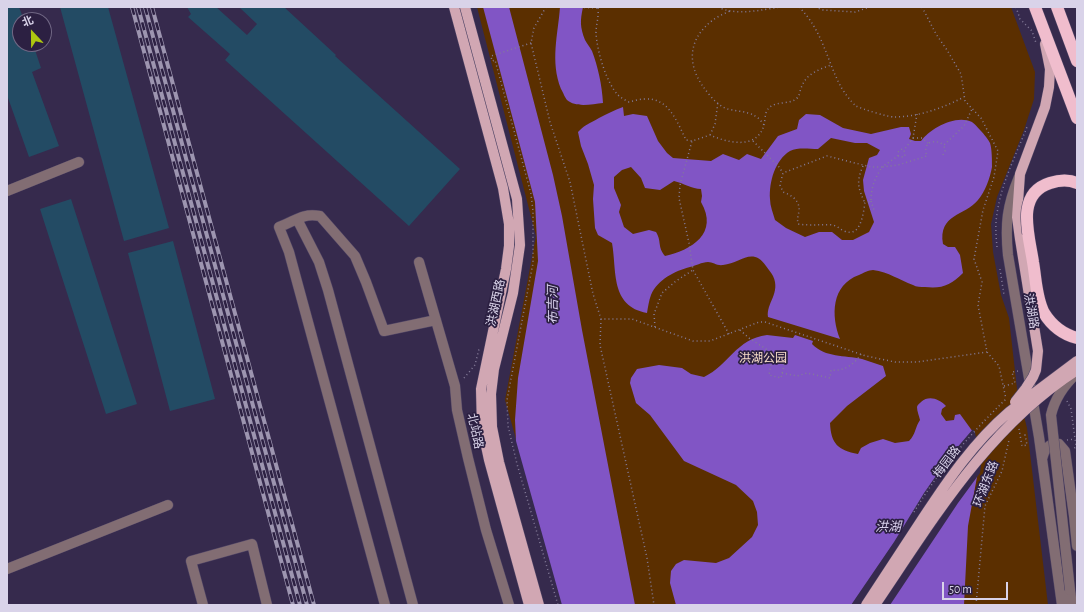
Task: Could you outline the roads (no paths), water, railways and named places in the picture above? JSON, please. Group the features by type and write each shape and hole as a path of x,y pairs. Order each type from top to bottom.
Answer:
{"highway":[{"path":"1035,7 1077,118"},
{"path":"1057,7 1077,61"},
{"path":"1077,183 1062,180 1044,184 1037,189 1029,202 1027,219 1038,291 1044,312 1050,322 1057,329 1065,334 1077,338"},
{"path":"1033,402 1048,386 1077,364"}],"main road":[{"name":"洪湖西路","path":"454,7 503,188 509,224 509,246 506,270 481,389 481,417 483,437 529,605"},
{"name":"洪湖西路","path":"465,7 517,199 520,246 513,293 493,373 491,394 492,427 500,462 540,605"},
{"name":"洪湖路","path":"1020,174 1045,107 1049,87 1050,69 1042,26"},
{"path":"999,421 1031,382 1036,370 1037,361 1037,340 1017,217 1020,174"},
{"name":"梅园路","path":"866,605 956,470 970,452 999,421 1049,380 1077,360"},
{"name":"梅园路","path":"875,605 949,497 987,448 1017,417 1044,394 1077,370"}],"street":[{"path":"7,191 79,162"},
{"name":"洪湖路","path":"1020,174 1012,194 1008,211 1008,255 1042,460 1062,605"},
{"path":"385,605 289,252 279,227 310,214 320,216 354,256 384,331 436,320"},
{"path":"297,219 319,262 328,290 413,605"},
{"name":"北站路","path":"419,262 455,386 457,410 482,515 509,605"},
{"path":"1072,605 1051,415 1055,402 1061,391 1077,373"},
{"path":"1042,460 1046,449 1052,444 1059,444 1065,451 1076,515 1077,546"},
{"path":"7,569 168,505"},
{"path":"203,605 191,561 252,544 267,605"}],"water":[{"name":"布吉河","path":"483,7 509,7 553,175 635,605 562,605 516,441 515,420 518,378 538,261 535,202"},
{"path":"560,7 583,7 581,28 596,63 601,83 603,103 584,105 575,104 567,100 561,89 555,58"},
{"path":"623,107 624,116 633,114 647,116 658,141 673,158 711,161 723,154 739,160 747,154 761,159 778,136 797,129 799,120 806,114 820,115 843,128 871,134 901,127 909,127 911,134 909,139 915,141 921,141 930,132 951,121 965,120 972,122 990,143 992,151 992,167 990,176 981,197 973,205 948,221 943,234 943,244 948,247 955,247 960,255 963,273 954,281 941,287 916,286 889,274 873,270 850,280 843,286 838,294 836,302 835,321 840,339 768,317 775,282 766,266 756,257 746,258 723,265 706,262 679,271 662,280 654,289 650,297 647,313 635,309 627,303 621,295 616,276 612,243 598,235 595,228 593,199 594,185 578,132 588,124","holes":["831,138 855,143 867,143 880,150 877,155 869,158 863,180 864,191 874,222 869,232 853,240 842,240 832,232 819,232 805,237 786,228 775,220 771,207 770,192 772,179 780,160 793,150 818,149","631,167 641,178 645,188 660,190 674,181 701,189 701,202 706,213 707,223 705,231 700,238 685,249 665,256 661,249 656,232 649,230 633,234 624,227 619,212 621,205 614,188 614,177 622,170"]},
{"name":"洪湖","path":"767,335 793,338 795,335 813,341 812,344 823,352 862,359 883,366 886,376 847,406 830,423 834,441 845,450 858,454 861,448 870,443 883,439 895,443 909,441 913,436 920,420 917,406 927,399 931,398 940,401 946,406 942,409 941,414 946,421 954,420 955,415 960,414 973,432 979,466 968,526 964,605 676,605 670,583 671,571 676,564 684,560 716,563 729,558 752,537 758,525 757,512 753,501 736,485 684,461 650,415 636,403 630,383 631,378 637,369 659,365 682,368 691,374 704,377 713,372 740,347 756,337"}],"railway":[{"path":"132,7 293,605"},
{"path":"138,7 300,605"},
{"path":"145,7 307,605"},
{"path":"152,7 314,605"}],"park label":[{"name":"洪湖公园","path":"763,358"}]}
